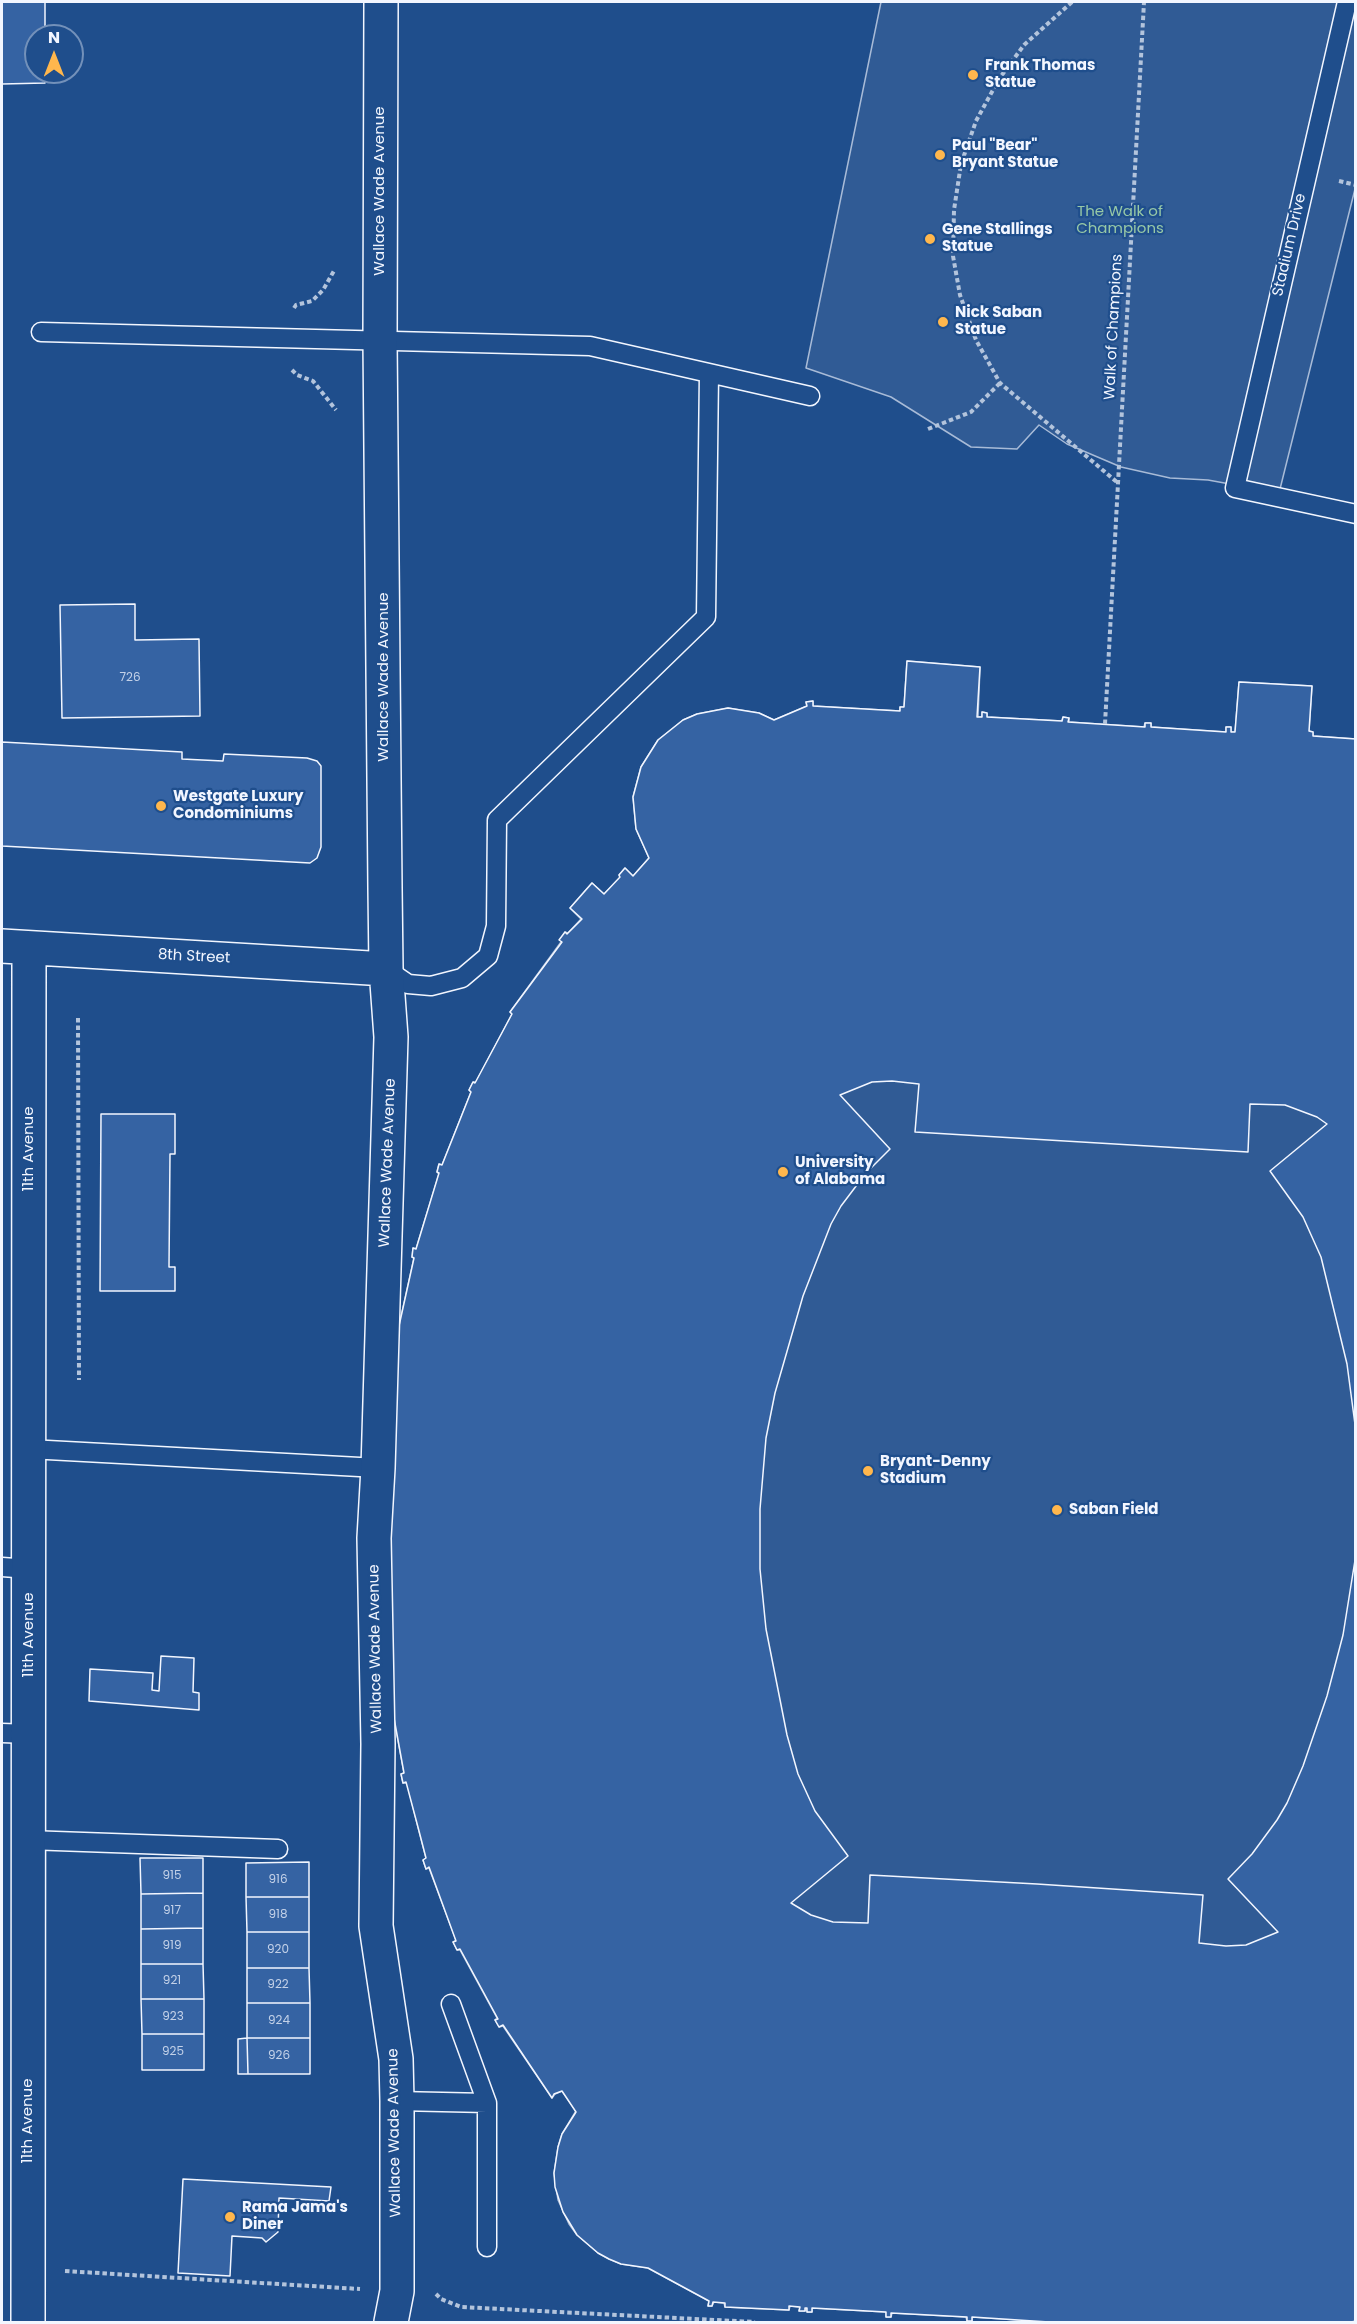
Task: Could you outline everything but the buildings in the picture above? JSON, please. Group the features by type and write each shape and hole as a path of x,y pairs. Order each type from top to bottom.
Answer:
{"street":[{"name":"Wallace Wade Avenue","path":"381,2 380,340 386,969 391,1037 374,1538 378,1744 376,1926 396,2059 397,2101 397,2291 391,2322"},
{"name":"8th Street","path":"15,947 386,969"},
{"name":"11th Avenue","path":"15,947 29,1449 15,1568 15,1733 28,1840 28,2322"}],"lane":[{"name":"Stadium Drive","path":"1347,2 1235,488 1356,514"},
{"path":"41,332 590,346 810,396"},
{"path":"386,969 408,984 431,986 462,978 488,956 496,926 496,820 706,617 709,373"},
{"path":"29,1449 378,1468"},
{"path":"28,1840 278,1849"},
{"path":"452,2004 487,2103 487,2247"},
{"path":"397,2101 487,2103"}],"path":[{"path":"1072,2 1024,45 999,79 976,121 962,164 954,210 954,256 960,295 976,340 1000,383 1118,483"},
{"name":"Walk of Champions","path":"1105,724 1144,2"},
{"path":"1339,181 1356,185"},
{"path":"928,429 971,412 1000,383"},
{"path":"78,1018 79,1380"}],"green space":[{"name":"The Walk of Champions","path":"881,2 1355,2 1355,189 1279,493 1208,480 1170,478 1121,467 1067,444 1039,425 1017,449 971,447 891,397 806,368"},
{"name":"Bryant-Denny Stadium","path":"907,661 980,667 978,717 982,717 982,712 987,713 987,717 1062,721 1063,717 1069,718 1069,722 1144,727 1145,723 1151,723 1151,727 1226,732 1226,727 1231,727 1231,732 1235,732 1239,682 1312,686 1309,731 1313,732 1313,736 1356,739 1355,2321 1049,2322 972,2317 972,2321 967,2321 966,2317 892,2313 891,2317 886,2317 886,2312 812,2308 812,2312 807,2312 807,2308 805,2311 799,2311 800,2307 790,2306 789,2310 725,2307 724,2303 714,2302 712,2306 708,2306 709,2301 648,2268 621,2264 609,2259 577,2235 558,2200 554,2173 558,2147 562,2134 576,2111 562,2091 552,2098 503,2026 499,2027 495,2020 497,2018 460,1950 457,1950 453,1942 456,1940 429,1868 426,1869 423,1860 426,1858 407,1783 403,1783 401,1774 404,1773 390,1697 397,1335 414,1258 412,1257 413,1248 416,1249 439,1174 437,1172 439,1164 442,1165 471,1092 469,1090 473,1082 476,1082 512,1014 510,1012 561,942 565,932 568,933 581,919 570,908 592,883 604,894 620,878 619,875 625,868 633,876 649,858 636,829 633,797 641,767 658,740 683,720 697,714 728,708 759,713 774,720 807,706 806,702 813,701 813,706 900,711 900,707 904,707"}],"place":[{"name":"Frank Thomas Statue","path":"973,75"},
{"name":"Paul \"Bear\" Bryant Statue","path":"940,155"},
{"name":"Gene Stallings Statue","path":"930,239"},
{"name":"Nick Saban Statue","path":"943,322"},
{"name":"Westgate Luxury Condominiums","path":"161,806"},
{"name":"University of Alabama","path":"783,1172"},
{"name":"Bryant-Denny Stadium","path":"868,1471"},
{"name":"Saban Field","path":"1057,1510"},
{"name":"Rama Jama's Diner","path":"230,2217"}]}
